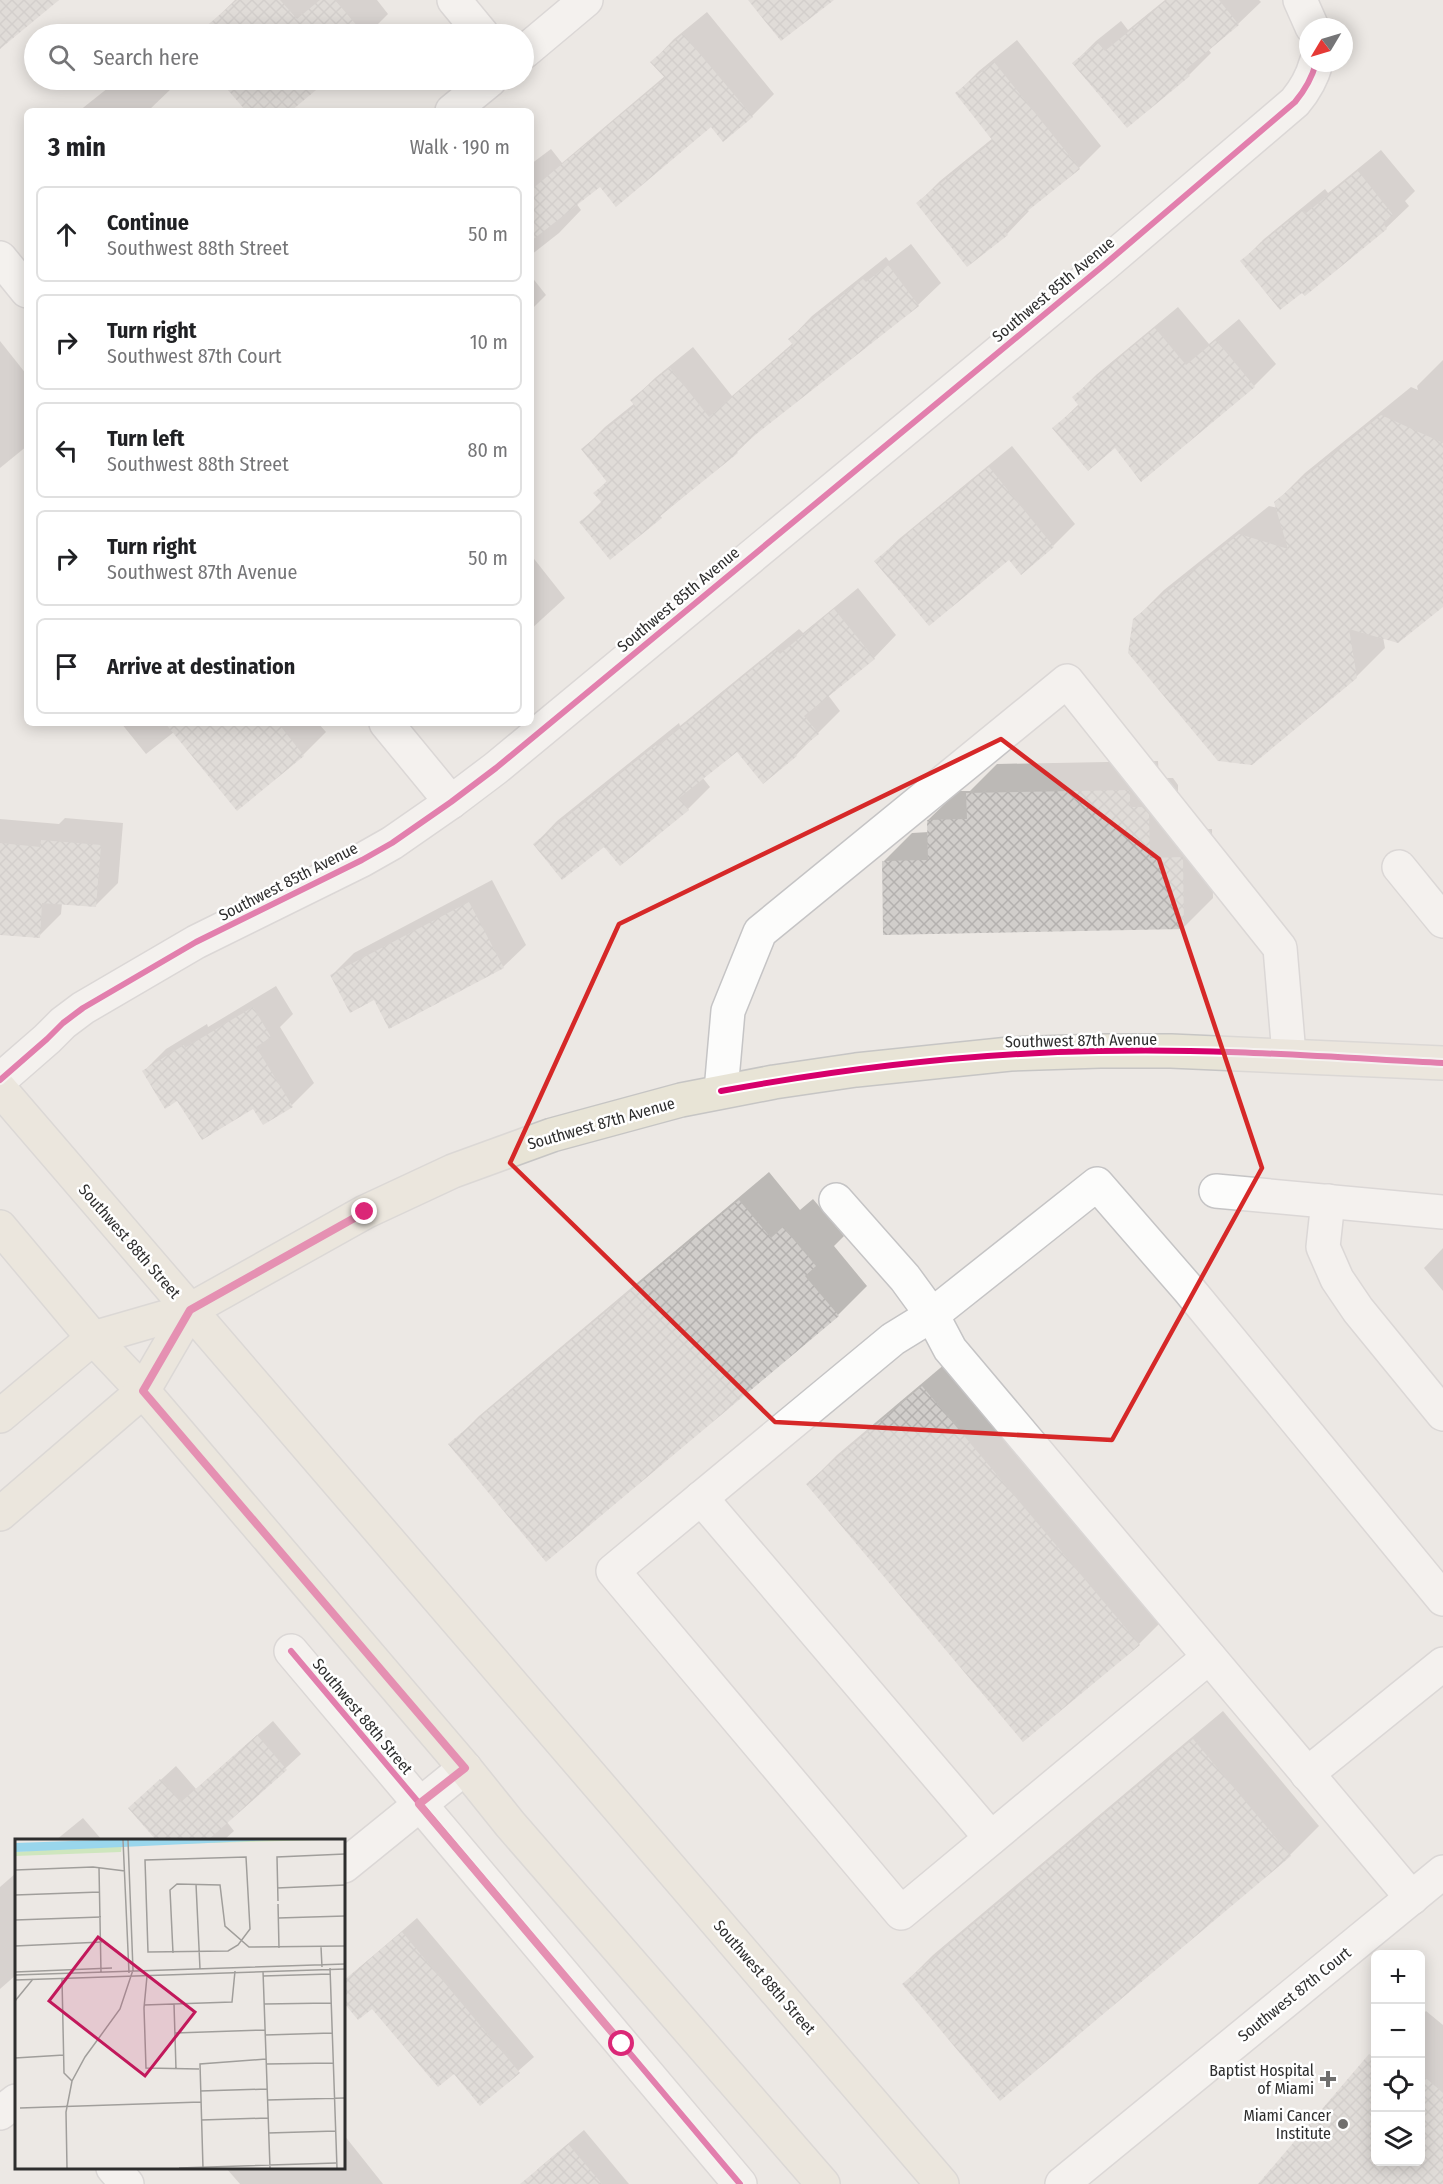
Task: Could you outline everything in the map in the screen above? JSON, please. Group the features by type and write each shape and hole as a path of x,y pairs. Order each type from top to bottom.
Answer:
{"main road":[{"name":"Southwest 87th Avenue","path":"0,1416 93,1338 190,1310 365,1212 453,1171 520,1146 591,1124 721,1091 856,1070 1010,1054 1100,1050 1289,1055 1443,1063"},
{"name":"Southwest 88th Street","path":"0,1089 942,2184"},
{"path":"0,1227 93,1338 143,1391 465,1768 510,1824 823,2184"},
{"path":"0,1514 143,1391 190,1310"}],"street":[{"path":"454,0 474,24"},
{"path":"534,44 586,0"},
{"path":"1300,0 1308,18"},
{"name":"Southwest 85th Avenue","path":"0,1080 83,1008 196,942 362,860 392,843 451,802 505,760 1104,265 1295,102 1305,90 1314,72"},
{"path":"456,108 478,90"},
{"path":"0,258 24,287"},
{"path":"721,1091 728,1011 760,932 1067,681 1280,948 1289,1055"},
{"path":"388,726 451,802"},
{"path":"1399,867 1443,921"},
{"path":"1209,1657 901,1914 612,1571 893,1339 932,1315 1097,1184 1190,1292 1443,1599"},
{"path":"1216,1191 1443,1212"},
{"path":"836,1200 905,1278 932,1315 950,1350 1412,1898"},
{"path":"1328,1201 1323,1247 1336,1279 1358,1310 1443,1414"},
{"path":"702,1498 991,1838"},
{"name":"Southwest 88th Street","path":"291,1651 740,2184"},
{"path":"1307,1774 1443,1664"},
{"path":"345,1865 465,1768"},
{"name":"Southwest 87th Court","path":"1062,2184 1443,1872"},
{"path":"0,2113 15,2102"},
{"path":"114,2169 127,2184"}],"highlighted area":[{"path":"1001,739 1159,859 1262,1168 1112,1440 775,1422 510,1163 619,924"}],"building":[{"path":"0,0 59,0 30,24 24,24 24,29 0,49"},
{"path":"237,0 280,0 297,19 320,0 335,0 355,24 209,24"},
{"path":"748,0 834,0 781,41"},
{"path":"1167,0 1219,0 1239,25 1185,70 1190,76 1127,128 1072,63 1098,42 1105,51"},
{"path":"683,34 753,117 723,142 711,127 616,207 600,187 534,239 534,187 665,78 650,62"},
{"path":"994,62 1080,169 1004,230 1008,235 967,267 916,203 993,141 955,93"},
{"path":"228,90 316,90 295,108 243,108"},
{"path":"1358,171 1393,215 1383,223 1387,229 1305,296 1302,293 1280,310 1240,261 1302,210 1305,214"},
{"path":"888,265 919,306 736,450 738,453 610,560 579,522 603,504 593,493 607,482 581,449 635,406 630,400 670,368 709,417 793,345 788,339 863,279 866,282"},
{"path":"1155,328 1186,365 1216,340 1255,387 1141,482 1115,448 1088,471 1052,428 1079,406 1072,397"},
{"path":"1381,415 1443,443 1443,607 1398,643 1349,629 1357,678 1252,765 1218,761 1128,653 1133,619 1239,534 1288,549 1274,502"},
{"path":"989,467 1054,547 1021,575 1009,560 929,626 874,561"},
{"path":"834,609 875,659 804,716 819,734 795,753 797,756 763,784 737,752 679,798 689,810 620,866 604,847 562,880 533,844 776,650 780,654"},
{"path":"167,726 280,726 304,756 237,811"},
{"path":"1130,790 1130,807 1143,807 1149,814 1150,858 1183,857 1184,929 883,935 882,861 928,860 927,820 967,819 966,793"},
{"path":"41,840 101,845 96,907 42,903 40,938 0,935 0,843 40,847"},
{"path":"469,902 504,968 389,1029 374,1000 350,1013 330,975"},
{"path":"253,1007 271,1037 256,1047 293,1107 263,1125 253,1109 202,1140 177,1101 165,1109 142,1071"},
{"path":"739,1200 771,1238 783,1227 816,1266 805,1276 839,1316 546,1562 448,1444"},
{"path":"922,1386 1140,1645 1023,1742 806,1484"},
{"path":"257,1735 287,1770 209,1839 155,1839 128,1808 160,1779 181,1802"},
{"path":"1193,1739 1291,1856 1000,2101 902,1984"},
{"path":"402,1932 520,2073 480,2106 454,2074 438,2087 372,2009 358,2020 345,2004 345,1979"},
{"name":"Miami Cancer Institute","path":"1369,2054 1371,2056 1371,2166 1425,2166 1425,2077 1443,2093 1443,2184 1258,2184"},
{"path":"568,2144 602,2184 520,2184"}],"cycle path":[{"path":"0,1080 83,1008 196,942 392,843 496,768 1104,265 1295,102 1308,84 1313,72"},
{"path":"721,1091 815,1075 909,1063 1051,1052 1142,1050 1228,1052 1443,1063"},
{"path":"291,1651 740,2184"}],"place":[{"name":"Baptist Hospital of Miami","path":"1328,2079"},
{"name":"Miami Cancer Institute","path":"1343,2124"}],"route":[{"path":"365,1212 190,1310 143,1391 465,1768 419,1804 622,2044"}]}
